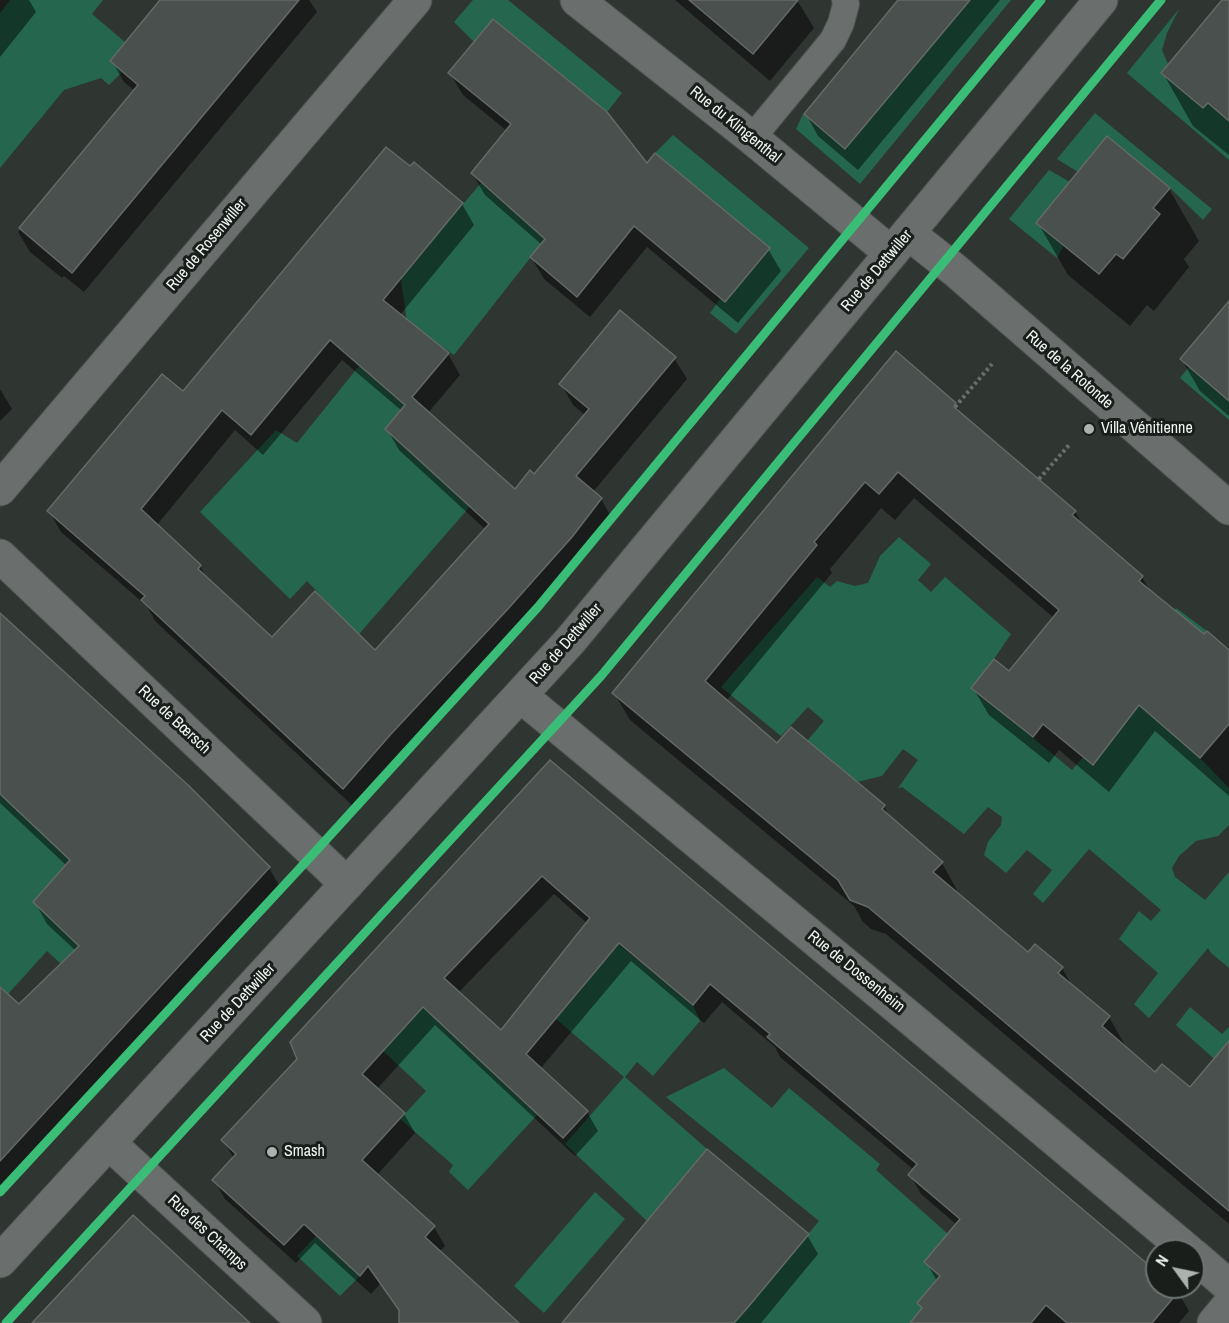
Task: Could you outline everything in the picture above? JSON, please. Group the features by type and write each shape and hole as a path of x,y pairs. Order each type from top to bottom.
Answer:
{"street":[{"name":"Rue de Rosenwiller","path":"0,489 414,0"},
{"name":"Rue du Klingenthal","path":"577,0 752,138 900,243"},
{"name":"Rue de Dettwiller","path":"0,1262 570,641 1101,0"},
{"name":"Rue de la Rotonde","path":"900,243 956,272 1229,508"},
{"name":"Rue de Bœrsch","path":"0,556 347,884"},
{"name":"Rue de Dossenheim","path":"521,696 910,1017 1174,1239"},
{"name":"Rue des Champs","path":"110,1143 305,1323"},
{"path":"1205,1265 1229,1286"},
{"path":"1214,1323 1229,1305"}],"lane":[{"path":"752,138 833,40 841,23 845,0"}],"path":[{"path":"955,407 992,364"},
{"path":"1039,479 1070,444"}],"green space":[{"path":"10,0 103,0 92,14 125,42 110,61 122,72 109,85 101,78 64,90 0,168 0,13"},
{"path":"473,0 508,0 622,93 607,112 494,19 474,42 454,22"},
{"path":"970,0 1011,0 860,184 796,129 803,114 848,150 847,147"},
{"path":"1179,9 1167,33 1162,50 1168,64 1203,108 1208,103 1229,120 1229,160 1127,73"},
{"path":"1095,113 1212,209 1203,220 1170,188 1108,137 1078,172 1057,159"},
{"path":"673,135 809,248 736,334 710,313 720,299 725,302 769,248 655,153"},
{"path":"1049,170 1070,182 1064,245 1057,258 1009,219"},
{"path":"509,180 560,220 454,355 407,322 399,266 419,256 481,183 496,196"},
{"path":"1193,362 1202,378 1228,400 1229,398 1229,420 1180,378"},
{"path":"359,366 405,405 386,430 448,487 473,503 353,641 331,606 307,581 290,599 200,512 276,430 297,443"},
{"path":"899,537 931,564 918,580 931,592 945,577 1011,634 972,688 1072,770 1083,757 1093,765 1109,745 1103,695 1176,608 1207,631 1141,707 1200,758 1229,788 1229,825 1218,836 1196,841 1179,856 1172,868 1175,877 1205,900 1229,872 1229,968 1208,948 1149,1018 1134,1004 1158,973 1119,939 1139,911 1151,921 1161,910 1089,849 1043,903 1033,894 1052,870 1027,850 1006,873 984,855 988,842 1001,825 1002,817 988,807 964,834 902,787 898,788 918,760 903,749 882,776 857,782 801,748 824,721 808,707 781,736 721,687 817,577 830,587 837,581 855,586 868,583 880,556"},
{"path":"0,760 27,819 70,860 33,902 79,946 61,964 47,951 8,994 0,987"},
{"path":"618,944 693,1005 700,1021 653,1076 637,1062 625,1077 707,1149 647,1221 565,1144 624,1077 556,1019"},
{"path":"1190,1007 1222,1034 1229,1027 1229,1072 1176,1025"},
{"path":"423,1008 538,1114 468,1190 449,1172 453,1165 400,1119 426,1091 383,1051"},
{"path":"724,1068 772,1108 789,1088 880,1164 876,1170 948,1234 1004,1202 917,1303 922,1308 910,1323 734,1323 819,1221 666,1097"},
{"path":"595,1192 625,1219 544,1313 514,1286"},
{"path":"316,1236 360,1276 340,1296 297,1256"}],"building":[{"path":"160,0 299,0 72,273 19,228 138,85 110,61"},
{"path":"689,0 798,0 753,54"},
{"path":"898,0 970,0 845,149 804,114"},
{"path":"1222,0 1229,0 1229,121 1208,103 1203,108 1161,73"},
{"path":"493,19 607,112 647,163 655,153 770,248 725,302 634,226 577,297 530,257 545,239 471,173 511,124 448,73"},
{"path":"1107,136 1170,188 1153,208 1160,214 1123,259 1116,254 1099,274 1036,223"},
{"path":"386,147 410,166 414,162 463,203 383,300 449,353 412,397 515,489 530,470 534,474 589,409 559,384 620,310 676,357 576,476 602,498 572,537 343,789 141,600 145,596 47,511 162,374 183,391","holes":["330,340 405,405 385,429 489,524 375,650 315,591 272,637 198,569 201,565 141,509 222,410 251,435"]},
{"path":"1229,301 1229,401 1180,359"},
{"path":"896,351 956,403 954,407 1076,511 1072,515 1143,576 1139,581 1204,634 1207,631 1229,650 1229,724 1200,758 1139,705 1093,765 1043,724 1033,737 971,688 994,659 1009,671 1059,610 898,472 879,494 865,482 814,542 817,545 705,681 777,743 791,727 885,805 882,809 943,862 933,872 1028,952 1035,944 1063,967 1058,973 1110,1016 1102,1026 1155,1072 1162,1064 1190,1087 1229,1041 1229,1211 868,907 850,900 838,880 612,693"},
{"path":"0,613 189,786 270,867 0,1161 0,987 19,1004 79,946 33,902 70,860 0,794"},
{"path":"550,760 1145,1262 1145,1299 1172,1299 1152,1323 1067,1323 1046,1305 1031,1323 910,1323 922,1308 917,1303 940,1276 924,1262 960,1219 908,1175 917,1164 767,1037 770,1034 710,984 693,1005 619,943 526,1054 588,1111 563,1138 423,1007 362,1074 405,1113 362,1160 435,1226 425,1237 519,1323 399,1323 399,1310 368,1266 360,1276 304,1224 284,1245 212,1180 236,1154 221,1140 297,1059 290,1042","holes":["542,876 590,918 501,1030 444,978"]},
{"path":"707,1149 809,1234 749,1306 734,1323 562,1323"},
{"path":"133,1215 250,1323 32,1323"}],"cycle path":[{"path":"0,1192 538,607 1041,0"},
{"path":"6,1323 601,676 1161,0"}],"place":[{"name":"Villa Vénitienne","path":"1089,429"},
{"name":"Smash","path":"272,1152"}]}
